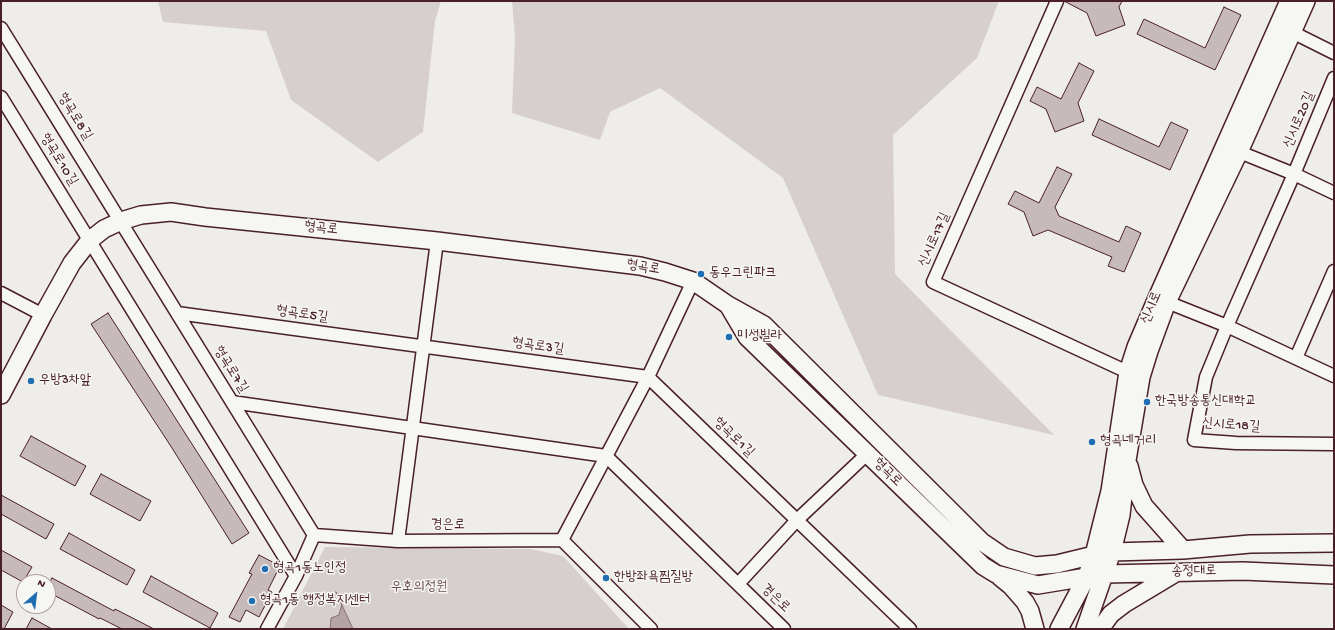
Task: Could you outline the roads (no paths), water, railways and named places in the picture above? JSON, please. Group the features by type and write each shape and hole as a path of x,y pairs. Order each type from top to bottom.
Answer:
{"street":[{"name":"신시로17길","path":"1057,1 933,282 1134,375"},
{"name":"신시로","path":"1060,629 1087,576 1094,555 1110,491 1134,375 1167,302 1232,148 1289,1"},
{"name":"신시로","path":"1085,629 1112,552 1121,515 1136,347 1157,298 1292,32 1306,1"},
{"name":"형곡로8길","path":"1,28 121,221"},
{"path":"1292,32 1334,53"},
{"name":"신시로20길","path":"1294,174 1334,78"},
{"name":"형곡로10길","path":"1,97 296,576"},
{"path":"1232,148 1294,174 1334,193"},
{"name":"신시로18길","path":"1294,174 1226,326 1206,378 1194,440 1236,443 1334,444"},
{"name":"형곡로","path":"1,395 72,263 90,240 104,229 121,221 141,215 171,212 205,217 437,241 640,266 693,281 728,304 764,324 982,542 1004,557 1035,566 1057,564"},
{"name":"형곡로7길","path":"121,221 314,535"},
{"path":"398,541 437,241"},
{"path":"1296,358 1334,271"},
{"path":"651,629 562,540 648,377 693,281"},
{"path":"1,293 43,315"},
{"path":"1167,302 1226,326 1334,376"},
{"name":"형곡로","path":"728,304 747,337 983,566 996,574 1038,585 1055,582"},
{"name":"형곡로5길","path":"177,313 424,346"},
{"name":"형곡로3길","path":"424,346 648,377"},
{"name":"형곡로1길","path":"648,377 797,520"},
{"path":"232,402 606,456"},
{"path":"738,584 797,520 867,454"},
{"name":"경은로","path":"606,456 784,629"},
{"path":"1127,460 1134,485 1144,506 1183,550"},
{"path":"797,520 910,629"},
{"path":"267,629 296,576 314,535"},
{"name":"경은로","path":"314,535 398,541 562,540"},
{"name":"송정대로","path":"1057,564 1112,552 1183,550 1250,544 1334,543"},
{"name":"송정대로","path":"1055,582 1105,574 1177,572 1243,571 1334,576"},
{"path":"1100,629 1111,614 1124,604 1177,572"},
{"path":"996,574 1011,586 1025,602 1030,610 1035,629"}],"place":[{"name":"동우그린파크","path":"701,274"},
{"name":"미성빌라","path":"729,337"},
{"name":"우방3차앞","path":"31,381"},
{"name":"한국방송통신대학교","path":"1147,402"},
{"name":"형곡네거리","path":"1092,442"},
{"name":"형곡1동노인정","path":"265,569"},
{"name":"한방좌욕찜질방","path":"606,578"},
{"name":"형곡1동 행정복지센터","path":"252,601"}],"park label":[{"name":"우호의정원","path":"419,588"}]}
